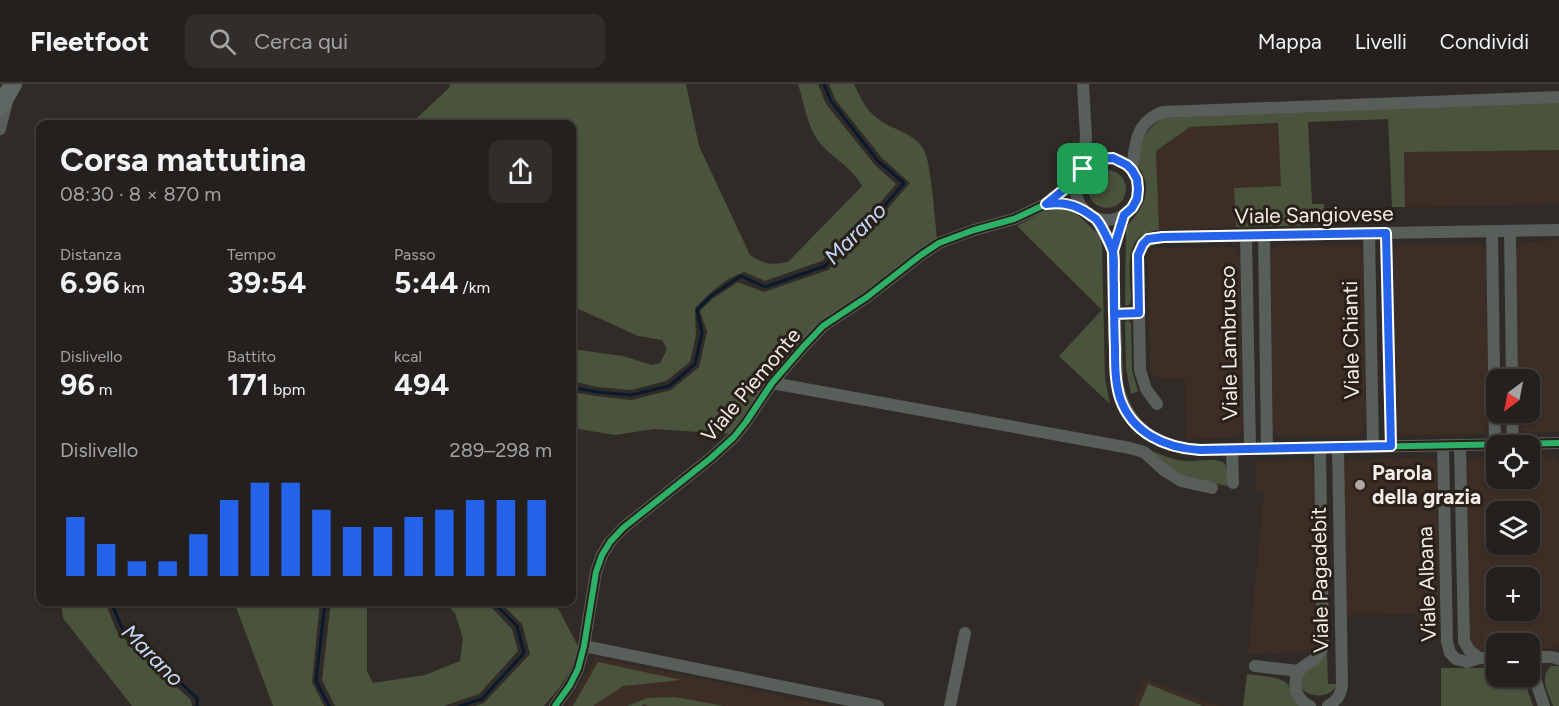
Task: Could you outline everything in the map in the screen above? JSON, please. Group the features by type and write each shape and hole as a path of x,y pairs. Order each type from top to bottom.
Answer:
{"street":[{"path":"1083,84 1086,137 1076,188 1077,196 1080,204 1091,215 1113,251"},
{"path":"0,129 7,94"},
{"path":"1080,174 1096,159 1109,158 1136,139 1149,119 1163,112 1559,97"},
{"path":"1086,137 1094,150 1127,165 1137,179 1138,189 1137,199 1124,215 1105,220 1091,215"},
{"path":"1132,170 1136,139"},
{"name":"Viale Piemonte","path":"555,706 578,669 596,572 602,555 623,528 734,437 786,365 823,326 867,297 939,243 1014,219 1046,204 1080,174"},
{"name":"Viale Piemonte","path":"1046,204 1074,205 1091,215"},
{"path":"1124,215 1113,251 1117,383 1126,411 1149,435 1182,449 1486,444"},
{"name":"Viale Sangiovese","path":"1157,404 1146,389 1140,370 1138,255 1148,239 1559,230"},
{"path":"1492,231 1495,435"},
{"path":"1510,231 1512,369"},
{"name":"Viale Chianti","path":"1369,233 1373,447"},
{"name":"Viale Chianti","path":"1386,233 1391,446"},
{"name":"Viale Lambrusco","path":"1264,235 1268,449"},
{"name":"Viale Lambrusco","path":"1246,236 1250,449"},
{"path":"1114,314 1139,313"},
{"name":"Viale Piemonte","path":"772,383 1131,448 1144,452 1165,471 1181,481 1212,488"},
{"path":"1540,443 1559,443"},
{"name":"Viale Albana","path":"1443,445 1447,642 1450,653 1456,658 1467,662 1486,658"},
{"name":"Viale Albana","path":"1461,445 1464,641 1469,650 1479,658"},
{"name":"Viale Pagadebit","path":"1328,706 1338,698 1342,685 1338,447"},
{"name":"Viale Pagadebit","path":"1310,706 1300,699 1295,685 1299,671 1319,655 1323,647 1320,448"},
{"path":"1232,449 1233,483"},
{"path":"950,706 965,633"},
{"path":"584,646 878,706"},
{"path":"1540,657 1557,656"},
{"name":"Viale Pagadebit","path":"1255,666 1299,671"},
{"path":"1538,687 1544,706"}],"shaded area":[{"path":"1278,123 1281,187 1235,189 1236,227 1159,230 1156,151 1190,127"},
{"path":"1559,150 1559,205 1405,207 1404,152"},
{"path":"1559,240 1559,432 1527,433 1519,426 1519,423 1540,423 1540,369 1518,369 1516,250 1519,244"},
{"path":"1476,243 1483,245 1486,252 1486,423 1488,425 1486,431 1480,434 1405,435 1396,428 1393,252 1396,246"},
{"path":"1279,245 1354,245 1360,247 1363,254 1366,427 1363,433 1357,436 1282,437 1273,430 1271,254"},
{"path":"1231,247 1237,249 1240,256 1243,429 1240,435 1234,438 1186,439 1185,378 1158,378 1152,375 1150,370 1148,256 1151,250 1156,248"},
{"path":"1540,457 1557,459 1559,464 1559,645 1554,648 1540,649 1540,633 1486,633 1486,649 1478,649 1470,642 1467,466 1470,461 1486,458 1486,489 1540,489"},
{"path":"1427,458 1433,460 1437,467 1439,614 1346,615 1344,467 1353,459"},
{"path":"1305,460 1311,462 1315,470 1316,644 1313,650 1307,653 1248,654 1264,493 1256,491 1256,461"},
{"path":"596,657 831,706 567,706"},
{"path":"1143,678 1219,706 1133,706"}],"green space":[{"path":"450,84 686,84 699,146 750,255 768,263 788,262 862,186 815,136 798,84 818,84 826,104 875,165 896,184 868,217 822,261 765,281 744,272 730,278 712,292 695,308 696,335 690,362 666,381 631,390 597,387 576,382 576,350 623,356 651,365 660,363 667,349 662,340 638,336 576,308 576,120 417,120 449,88"},
{"path":"829,84 854,84 869,111 883,122 913,138 923,148 930,177 937,239 820,324 799,342 782,359 730,434 654,429 615,435 576,429 576,393 632,400 671,390 699,367 707,332 700,311 712,299 738,282 764,292 828,270 875,223 910,183 882,158 835,99"},
{"path":"1559,102 1559,150 1404,152 1405,207 1392,207 1388,119 1308,122 1312,204 1324,204 1325,225 1236,227 1234,188 1281,186 1278,123 1190,127 1156,151 1159,230 1141,236 1132,249 1130,257 1131,302 1125,306 1126,227 1140,208 1146,192 1145,180 1138,165 1138,152 1143,138 1152,126 1163,118"},
{"path":"1107,170 1121,175 1126,189 1121,203 1107,208 1093,203 1088,189 1093,175"},
{"path":"1059,206 1075,212 1098,234 1102,245 1105,378 1110,404 1059,356 1102,310 1017,226"},
{"path":"1128,320 1131,323 1132,370 1138,391 1131,394 1126,369 1125,322"},
{"path":"1146,448 1181,460 1221,461 1227,468 1227,486 1182,476 1169,470"},
{"path":"62,606 107,606 117,632 191,700 192,706 132,706 63,618"},
{"path":"236,606 320,606 312,682 324,706 273,706"},
{"path":"331,606 367,606 367,671 373,683 425,675 460,661 463,638 455,613 448,606 490,606 512,629 518,651 479,694 444,706 335,706 322,680"},
{"path":"504,606 556,606 558,608 579,648 565,679 544,706 475,706 484,703 530,654 522,624"},
{"path":"1327,651 1328,684 1338,684 1326,694 1311,694 1301,686 1300,680 1303,673"},
{"path":"598,662 681,680 623,686 593,706 573,706"},
{"path":"1552,666 1559,666 1559,706 1553,706 1545,684 1546,675"},
{"path":"1441,668 1486,668 1486,687 1526,687 1533,706 1441,706"},
{"path":"1247,674 1275,678 1285,682 1299,706 1243,706"},
{"path":"1148,684 1203,706 1139,706"},
{"path":"675,697 724,706 649,706 643,704 642,706 627,706 647,698"}],"waterway":[{"name":"Marano","path":"576,388 631,395 669,386 695,364 702,333 697,310 712,295 741,276 765,287 825,266 872,220 904,183 878,161 831,101 824,84"},
{"name":"Marano","path":"113,606 122,628 197,698 197,706"},
{"name":"Marano","path":"325,606 316,681 329,706"},
{"name":"Marano","path":"460,706 482,699 524,653 517,626 497,606"}],"cycle path":[{"path":"555,706 578,669 596,572 610,542 623,528 734,437 772,383 823,326 867,297 939,243 1014,219 1046,204 1077,179"},
{"path":"1124,215 1113,251 1117,383 1128,412 1145,432 1157,439 1184,448 1200,450 1559,443"}],"place":[{"name":"Parola della grazia","path":"1360,485"}],"route":[{"path":"1083,169 1077,179 1046,204 1074,205 1096,218 1113,251 1114,314 1115,368 1120,398 1136,424 1149,435 1182,449 1391,446 1386,233 1148,239 1138,255 1139,313 1114,314 1113,251 1124,215 1137,199 1137,179 1127,165 1113,158 1096,159 1083,169"}]}
